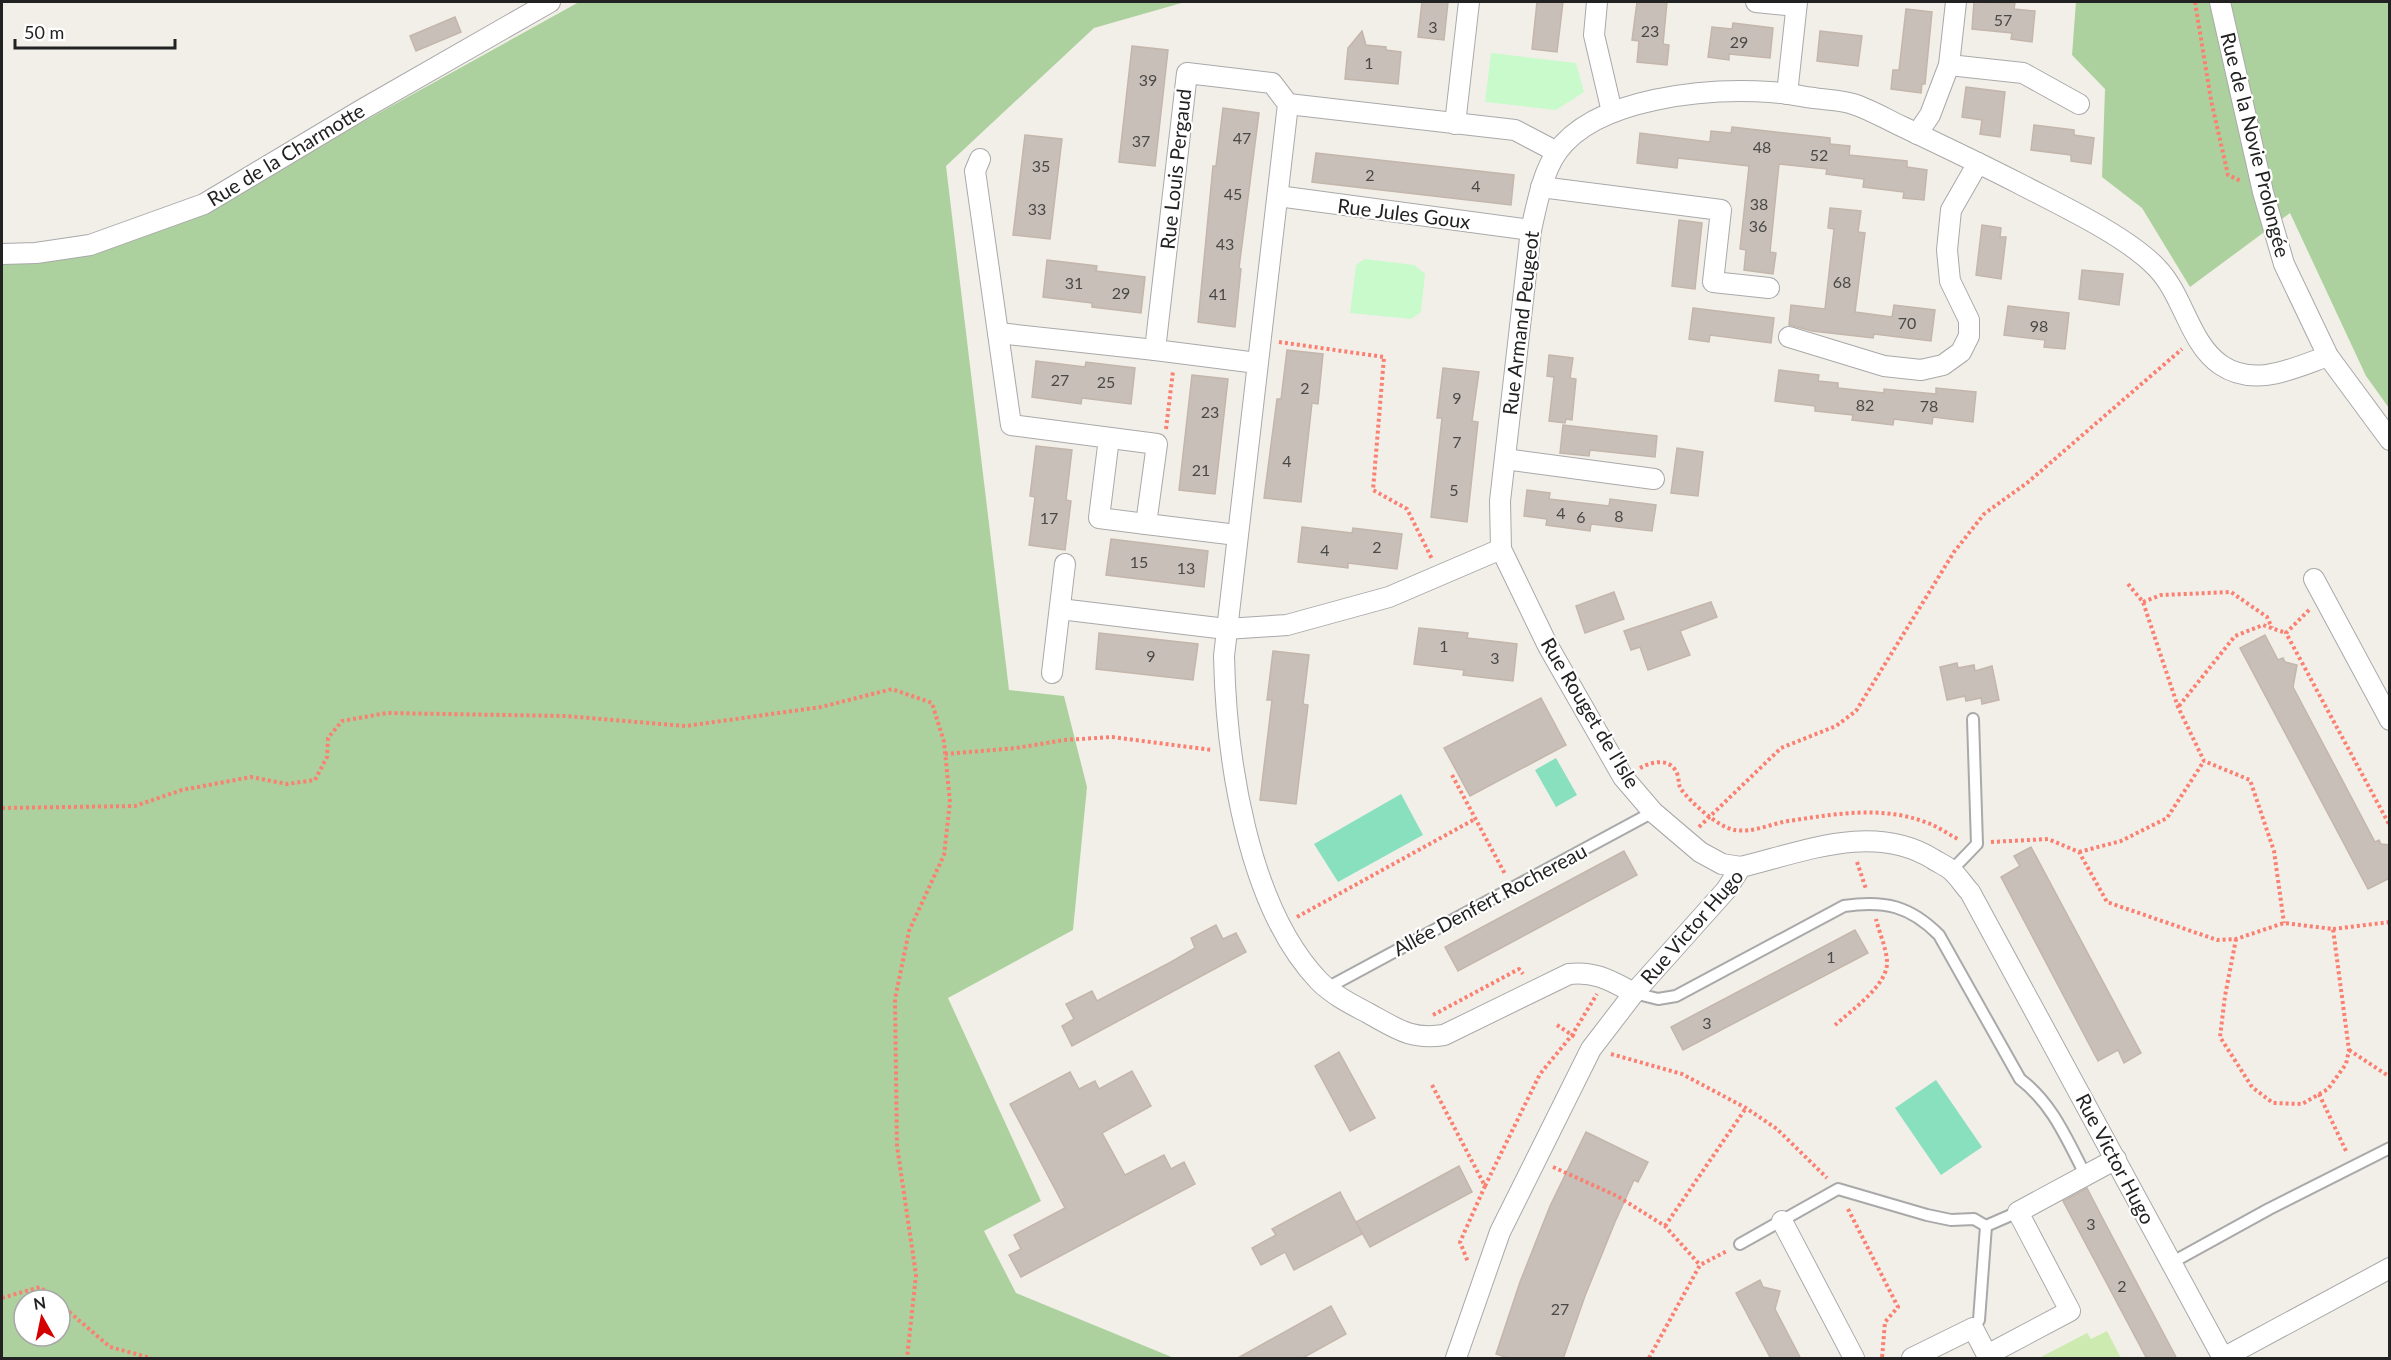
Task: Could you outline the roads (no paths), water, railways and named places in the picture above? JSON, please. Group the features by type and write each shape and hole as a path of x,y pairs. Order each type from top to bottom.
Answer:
{"street":[{"name":"Rue de la Charmotte","path":"2,254 36,253 90,245 204,204 372,103 550,2"},
{"path":"1455,124 1469,2"},
{"path":"1597,2 1594,35 1612,112"},
{"path":"1756,2 1797,4 1787,94"},
{"path":"1917,134 1930,115 1949,65 1956,2"},
{"name":"Rue de la Novie Prolongée","path":"2220,2 2263,192 2284,264 2328,356 2390,440"},
{"path":"1949,65 2023,73 2079,104"},
{"name":"Rue Louis Pergaud","path":"1155,350 1186,73 1272,83 1288,104"},
{"name":"Rue Armand Peugeot","path":"1502,549 1500,501 1531,230 1541,187 1557,152 1579,129 1612,112 1643,101 1700,93 1770,92 1852,104 1978,163 2080,216 2126,243 2157,268 2177,296 2201,344 2221,364 2243,375 2273,375 2328,356"},
{"path":"1557,152 1515,130 1288,104 1226,630 1225,709 1241,805 1262,885 1281,926 1298,955 1327,988 1349,1003 1405,1033 1426,1038 1444,1035 1569,974 1587,972 1606,978 1634,993"},
{"path":"980,159 975,171 1011,425 1157,444 1146,524"},
{"path":"1789,337 1884,366 1921,370 1943,365 1961,352 1969,336 1969,320 1950,281 1947,250 1951,210 1978,163"},
{"path":"1541,187 1721,210 1713,282 1769,288"},
{"name":"Rue Jules Goux","path":"1278,196 1531,230"},
{"path":"998,333 1257,363"},
{"path":"1109,438 1099,518 1237,535"},
{"path":"1505,459 1654,478"},
{"path":"1060,609 1226,630 1287,625 1389,597 1502,549"},
{"name":"Rue Rouget de l'Isle","path":"1502,549 1548,646 1623,777 1653,812 1700,852 1722,864 1741,867"},
{"path":"1052,673 1065,564"},
{"path":"2319,587 2390,720"},
{"name":"Rue Victor Hugo","path":"1456,1359 1500,1232 1591,1049 1634,993 1726,890 1741,867 1810,848 1850,842 1880,842 1920,851 1952,870 1970,892 2223,1358"},
{"path":"1912,1359 1973,1328 1988,1357 2070,1311 2018,1212 2116,1159"},
{"path":"1782,1221 1854,1359"},
{"path":"2223,1358 2390,1268"}],"lane":[{"path":"1952,870 1977,844 1973,719"},
{"name":"Allée Denfert Rochereau","path":"1327,988 1653,812"},
{"path":"1634,993 1658,999 1676,996 1844,906 1871,902 1905,910 1923,919 1939,935 2020,1079 2040,1096 2054,1114 2086,1176"},
{"path":"2171,1263 2269,1209 2390,1148"},
{"path":"1740,1244 1838,1189 1928,1215 1951,1220 1974,1219 1986,1227"},
{"path":"1986,1227 2018,1212"},
{"path":"1973,1328 1978,1320 1986,1227"}]}
